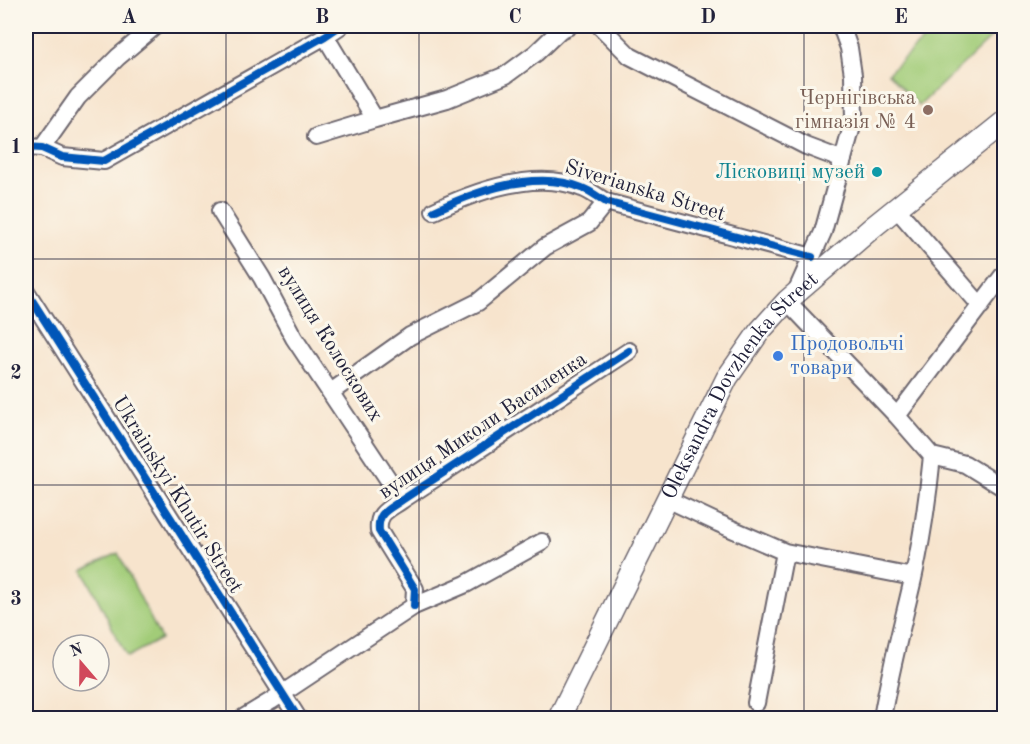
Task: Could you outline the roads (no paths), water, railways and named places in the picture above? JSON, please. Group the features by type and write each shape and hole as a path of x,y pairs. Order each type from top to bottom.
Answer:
{"main road":[{"name":"Oleksandra Dovzhenka Street","path":"559,718 727,378 759,332 791,296 896,208 1005,122"}],"street":[{"path":"155,26 118,57 78,97 34,148 62,157 104,160 340,26"},
{"path":"316,137 447,99 506,75 536,53 560,30 569,26"},
{"path":"600,26 630,56 806,146 843,160"},
{"path":"841,26 849,48 854,75 854,119 824,232 791,296 932,456 965,464 1005,488"},
{"path":"325,36 375,119"},
{"name":"Siverianska Street","path":"434,212 460,199 493,188 529,181 558,182 583,188 606,202 812,257"},
{"name":"Siverianska Street","path":"331,392 410,336 477,302 545,247 589,222 606,202"},
{"path":"896,208 981,306"},
{"name":"вулиця Колоскових","path":"220,211 262,278 294,338 402,500"},
{"path":"897,416 1005,274"},
{"name":"Ukrainskyi Khutir Street","path":"26,291 298,718"},
{"name":"вулиця Миколи Василенка","path":"414,606 415,589 379,531 378,522 381,516 629,351"},
{"path":"882,718 914,577 932,456"},
{"path":"667,499 785,552 914,577"},
{"path":"243,718 283,694 414,606 466,584 542,542"},
{"path":"756,703 785,552"}],"place":[{"name":"Чернігівська гімназія № 4","path":"928,110"},
{"name":"Лісковиці музей","path":"877,172"},
{"name":"Продовольчі товари","path":"778,356"}]}
